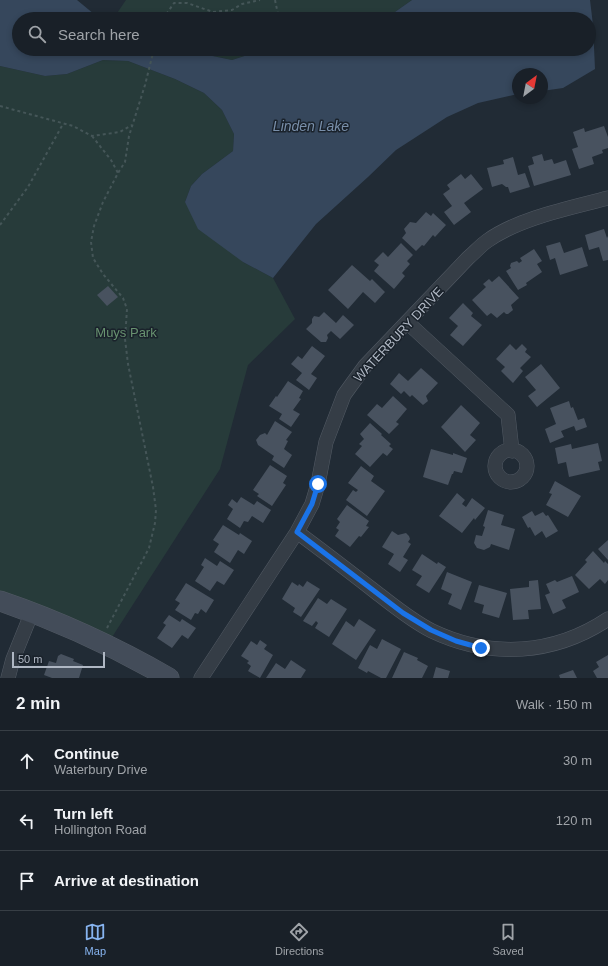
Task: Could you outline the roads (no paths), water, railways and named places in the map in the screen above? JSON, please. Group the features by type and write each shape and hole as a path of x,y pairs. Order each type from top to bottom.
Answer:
{"street":[{"name":"WATERBURY DRIVE","path":"202,678 297,532 312,504 318,484 326,442 344,395 365,366 408,323 468,258 487,242 501,233 528,221 561,210 608,198"},
{"path":"408,323 508,415 512,451"},
{"path":"297,532 403,613 431,630 456,641 481,648 508,650 538,648 568,640 590,631 608,619"},
{"path":"0,601 32,612 99,642 143,670 169,678"},
{"path":"8,678 32,612"}],"water":[{"name":"Linden Lake","path":"0,0 77,0 92,12 12,12 12,56 213,56 232,60 244,56 594,56 595,69 563,88 548,90 548,68 512,68 512,95 478,103 447,117 396,150 316,224 273,278 243,262 198,229 185,202 191,186 202,174 233,151 234,134 222,110 204,93 175,79 128,61 103,60 67,74 45,76 0,66"},
{"name":"Linden Lake","path":"412,0 590,0 591,12 395,12"}],"park label":[{"name":"Muys Park","path":"126,332"}]}
